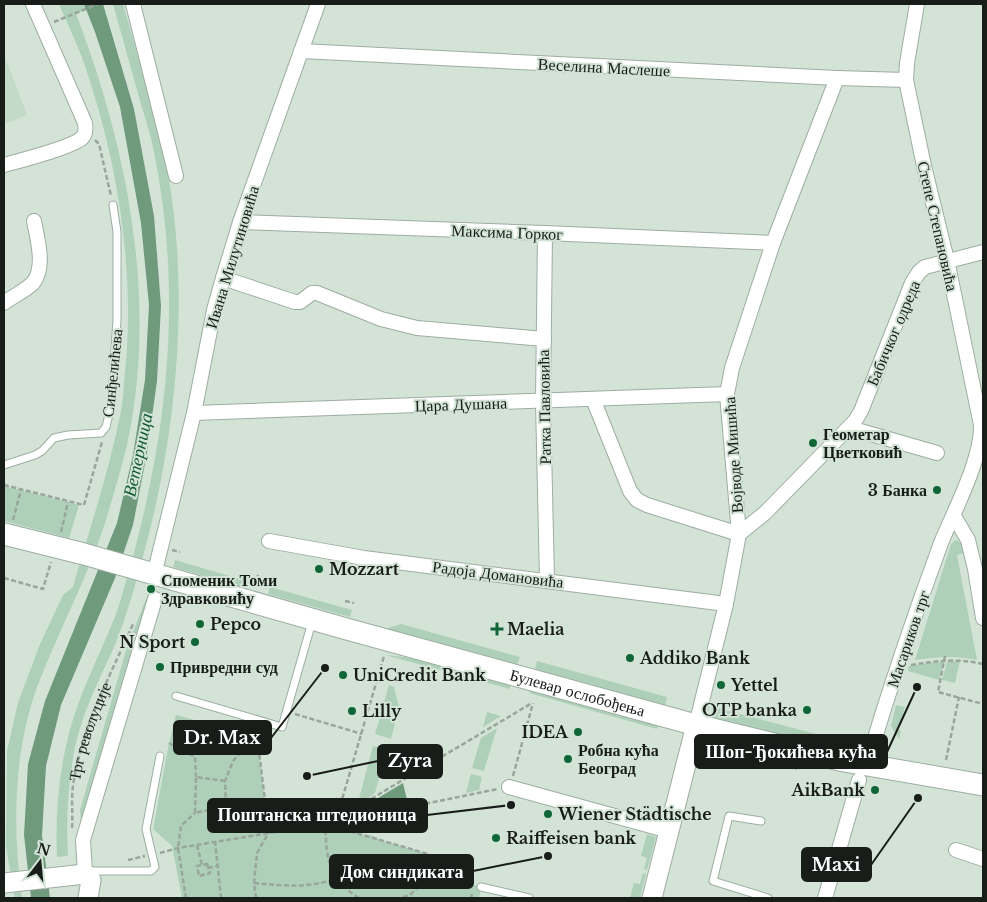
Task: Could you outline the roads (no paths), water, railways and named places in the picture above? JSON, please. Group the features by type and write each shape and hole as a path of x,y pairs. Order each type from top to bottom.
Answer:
{"main road":[{"name":"Булевар ослобођења","path":"8,528 84,554 313,619 696,725 844,761 863,772 983,785"}],"street":[{"path":"4,165 72,144 82,138 86,132 85,124 33,4"},
{"path":"133,4 176,176"},
{"name":"Ивана Милутиновића","path":"147,572 194,413 214,310 223,278 240,222 318,4"},
{"name":"Степе Степановића","path":"917,4 906,80 924,166 947,260 981,425 981,446"},
{"name":"Веселина Маслеше","path":"301,51 906,80"},
{"name":"Војводе Мишића","path":"696,725 726,604 739,534 727,394 732,368 773,243 837,78"},
{"path":"4,303 34,282 39,260 34,221"},
{"name":"Максима Горког","path":"240,222 773,243"},
{"name":"Ратка Павловића","path":"545,233 543,402 547,580"},
{"name":"Бабичког одреда","path":"739,534 766,514 850,428 861,411 912,283 919,272 925,266 983,252"},
{"path":"223,278 295,302 300,302 312,293 317,293 381,319 417,328 544,340"},
{"name":"Цара Душана","path":"194,413 727,394"},
{"path":"593,399 630,491 637,500 647,505 739,534"},
{"path":"850,428 937,453"},
{"name":"Масариков трг","path":"825,898 863,772 942,542 978,467 981,446"},
{"path":"954,516 968,540 983,618"},
{"name":"Радоја Домановића","path":"269,541 364,558 726,604"},
{"path":"76,875 83,840 155,599"},
{"path":"652,898 696,725"},
{"path":"509,787 669,831"},
{"path":"956,850 983,859"},
{"path":"8,882 76,875 89,876 91,880 88,898"}],"lane":[{"name":"Синђелићева","path":"4,465 35,455 42,451 54,438 101,432 106,427 111,406 118,320 117,232 113,205"},
{"path":"176,696 282,727 313,619"},
{"path":"76,875 92,871 151,871 155,867 146,829 160,756"},
{"path":"761,821 729,816 713,881 768,898"},
{"path":"482,886 529,898"}],"water":[{"name":"Ветерница","path":"84,4 103,4 134,109 154,216 161,306 157,381 147,453 133,525 115,578 61,705 46,766 42,835 50,898 31,898 24,835 28,764 45,701 117,523 133,455 145,380 149,305 141,223 120,107"},
{"path":"403,783 408,804 348,816"}],"place":[{"name":"Геометар Цветковић","path":"813,443"},
{"name":"3 Банка","path":"937,490"},
{"name":"Mozzart","path":"319,569"},
{"name":"Споменик Томи Здравковићу","path":"151,589"},
{"name":"Pepco","path":"200,624"},
{"name":"Maelia","path":"497,629"},
{"name":"N Sport","path":"195,642"},
{"name":"Addiko Bank","path":"630,658"},
{"name":"Привредни суд","path":"160,667"},
{"name":"Dr. Max","path":"325,668"},
{"name":"UniCredit Bank","path":"343,675"},
{"name":"Yettel","path":"721,685"},
{"name":"Шоп-Ђокићева кућа","path":"917,687"},
{"name":"OTP banka","path":"807,710"},
{"name":"Lilly","path":"352,711"},
{"name":"IDEA","path":"578,732"},
{"name":"Робна кућа Београд","path":"568,759"},
{"name":"Zyra","path":"307,776"},
{"name":"AikBank","path":"875,790"},
{"name":"Maxi","path":"918,798"},
{"name":"Поштанска штедионица","path":"511,805"},
{"name":"Wiener Städtische","path":"548,814"},
{"name":"Raiffeisen bank","path":"496,838"},
{"name":"Дом синдиката","path":"548,856"}]}
